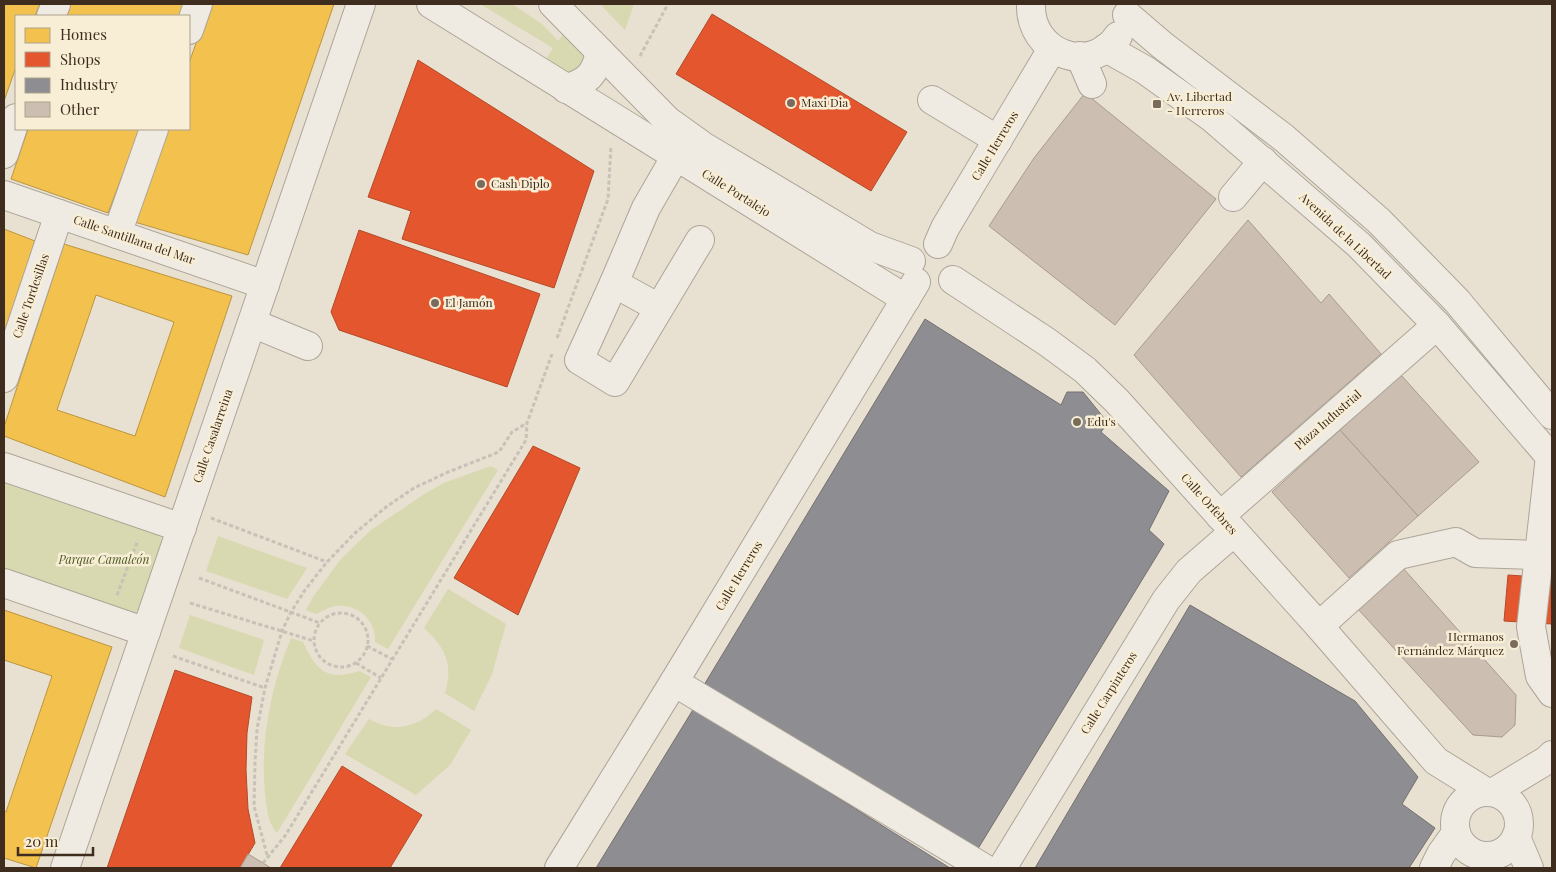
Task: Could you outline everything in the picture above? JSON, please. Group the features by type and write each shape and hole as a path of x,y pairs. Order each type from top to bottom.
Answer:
{"street":[{"path":"190,27 198,4"},
{"name":"Calle Casalarreina","path":"65,868 361,4"},
{"name":"Calle Portalejo","path":"432,4 676,156 911,281"},
{"name":"Calle Portalejo","path":"554,4 668,121 703,146 870,246 911,281"},
{"path":"1031,4 1034,27 1042,39 1052,49 1065,54 1080,56 1094,54 1106,48 1116,39 1123,28 1127,9"},
{"path":"1127,9 1162,45 1284,138 1379,221 1457,302 1552,415"},
{"name":"Avenida de la Libertad","path":"1106,48 1145,70 1211,117 1359,245 1437,325 1551,458"},
{"name":"Calle Herreros","path":"938,244 1052,49"},
{"path":"566,88 581,83 592,74 598,62 600,52"},
{"path":"1080,56 1092,84"},
{"path":"932,100 998,140"},
{"path":"4,154 15,121"},
{"path":"117,234 154,130"},
{"path":"676,156 646,208 579,360 615,382 700,240"},
{"path":"1233,197 1263,161"},
{"name":"Calle Santillana del Mar","path":"4,195 265,285"},
{"name":"Calle Tordesillas","path":"4,378 59,214"},
{"path":"938,244 946,246 952,251 957,265 953,280 942,289 935,290 922,287 911,281 914,254 924,245 938,244"},
{"name":"Calle Orfebres","path":"953,280 1047,342 1085,370 1118,401 1319,626 1436,761 1490,792"},
{"name":"Calle Herreros","path":"559,868 876,348 911,281"},
{"path":"614,284 659,308"},
{"path":"252,323 308,346"},
{"name":"Plaza Industrial","path":"1227,524 1437,325"},
{"path":"1551,458 1545,557 1531,627 1540,676 1552,693"},
{"path":"4,467 182,528"},
{"name":"Calle Carpinteros","path":"1002,868 1166,600 1227,524"},
{"path":"1319,626 1398,555 1456,542 1475,553 1545,557"},
{"path":"4,583 146,632"},
{"path":"674,682 984,868"},
{"path":"1490,792 1550,758"},
{"path":"1478,860 1502,852 1510,846 1516,824 1550,758"},
{"name":"Calle Orfebres","path":"1436,761 1457,821"},
{"path":"1434,868 1457,821 1462,802 1478,793 1490,792 1504,796 1512,803 1529,868"},
{"path":"1457,821 1460,841 1478,860 1518,868"}],"path":[{"path":"640,56 668,4"},
{"path":"557,339 608,199 613,116"},
{"path":"262,863 284,836 526,440 527,423 554,349"},
{"path":"267,856 254,806 257,729 265,688 282,631 291,612 327,562 354,534 386,506 414,488 499,452 512,432 527,423"},
{"path":"115,621 116,596 146,516"},
{"path":"206,516 327,562"},
{"path":"198,578 320,623"},
{"path":"190,603 314,641"},
{"path":"344,613 360,621 368,637 367,646 361,658 356,663 340,667 332,666 325,662 315,649 314,641 320,623 327,617 344,613"},
{"path":"367,646 392,659"},
{"path":"173,656 265,688"},
{"path":"356,663 381,678"}],"green space":[{"path":"480,4 512,4 542,24 558,41 569,28 587,49 585,68 566,78 543,64 553,48"},
{"path":"600,4 634,4 625,30"},
{"path":"491,466 498,470 388,649 375,642 374,632 368,619 351,607 331,607 316,614 306,610 313,597 341,559 371,530 444,483"},
{"name":"Parque Camaleón","path":"4,477 160,534 163,545 141,608 132,615 4,577"},
{"path":"218,536 307,568 287,599 206,571"},
{"path":"448,589 506,624 492,674 474,711 445,693 448,683 446,657 437,642 424,628"},
{"path":"190,615 264,640 254,675 179,648"},
{"path":"291,638 303,642 313,660 324,671 339,675 359,671 371,677 277,833 271,824 267,809 264,753 273,694"},
{"path":"436,709 471,730 450,765 416,795 345,754 369,719 387,726 404,726 421,721"}],"building: Homes":[{"path":"4,4 40,4 35,15 15,15 15,70 4,101"},
{"path":"71,4 186,4 181,15 67,15"},
{"path":"210,4 334,4 248,255 131,221 165,130 190,130 190,60"},
{"path":"28,130 140,130 108,213 11,179"},
{"path":"4,229 35,241 4,337"},
{"path":"64,244 232,296 165,497 4,436 4,427","holes":["96,295 174,322 135,436 57,410"]},
{"path":"4,610 112,647 36,868 4,858 4,811 6,812 52,676 4,660"}],"building: Shops":[{"name":"Maxi Dia","path":"712,14 907,132 871,191 676,74"},
{"name":"Cash Diplo","path":"418,60 594,171 554,288 402,239 411,211 368,197"},
{"name":"El Jamón","path":"359,230 540,294 507,387 339,330 331,312"},
{"path":"533,446 580,468 518,615 454,578"},
{"path":"1508,575 1552,578 1552,624 1504,621"},
{"path":"175,670 252,697 247,733 246,770 248,809 255,843 240,868 107,868"},
{"path":"342,766 422,815 390,868 280,868"}],"building: Industry":[{"path":"925,319 1061,405 1067,392 1083,392 1108,423 1101,432 1169,491 1149,530 1164,544 976,852 704,685"},
{"path":"1190,605 1355,701 1418,777 1402,804 1435,828 1409,868 1035,868"},
{"path":"694,708 950,868 596,868"}],"building: Other":[{"path":"1085,93 1216,199 1115,325 989,226 1034,158"},
{"path":"1248,220 1321,303 1329,294 1381,354 1241,477 1134,355"},
{"path":"1401,375 1479,462 1418,516 1340,430"},
{"path":"1340,430 1418,516 1349,578 1272,492"},
{"path":"1402,567 1516,695 1515,725 1502,737 1473,735 1357,608"},
{"path":"248,854 263,863 271,868 240,868"}],"place":[{"name":"Maxi Dia","path":"791,103"},
{"name":"Av. Libertad - Herreros","path":"1157,104"},
{"name":"Cash Diplo","path":"481,184"},
{"name":"El Jamón","path":"435,303"},
{"name":"Edu's","path":"1077,422"},
{"name":"Hermanos Fernández Márquez","path":"1514,644"}]}
